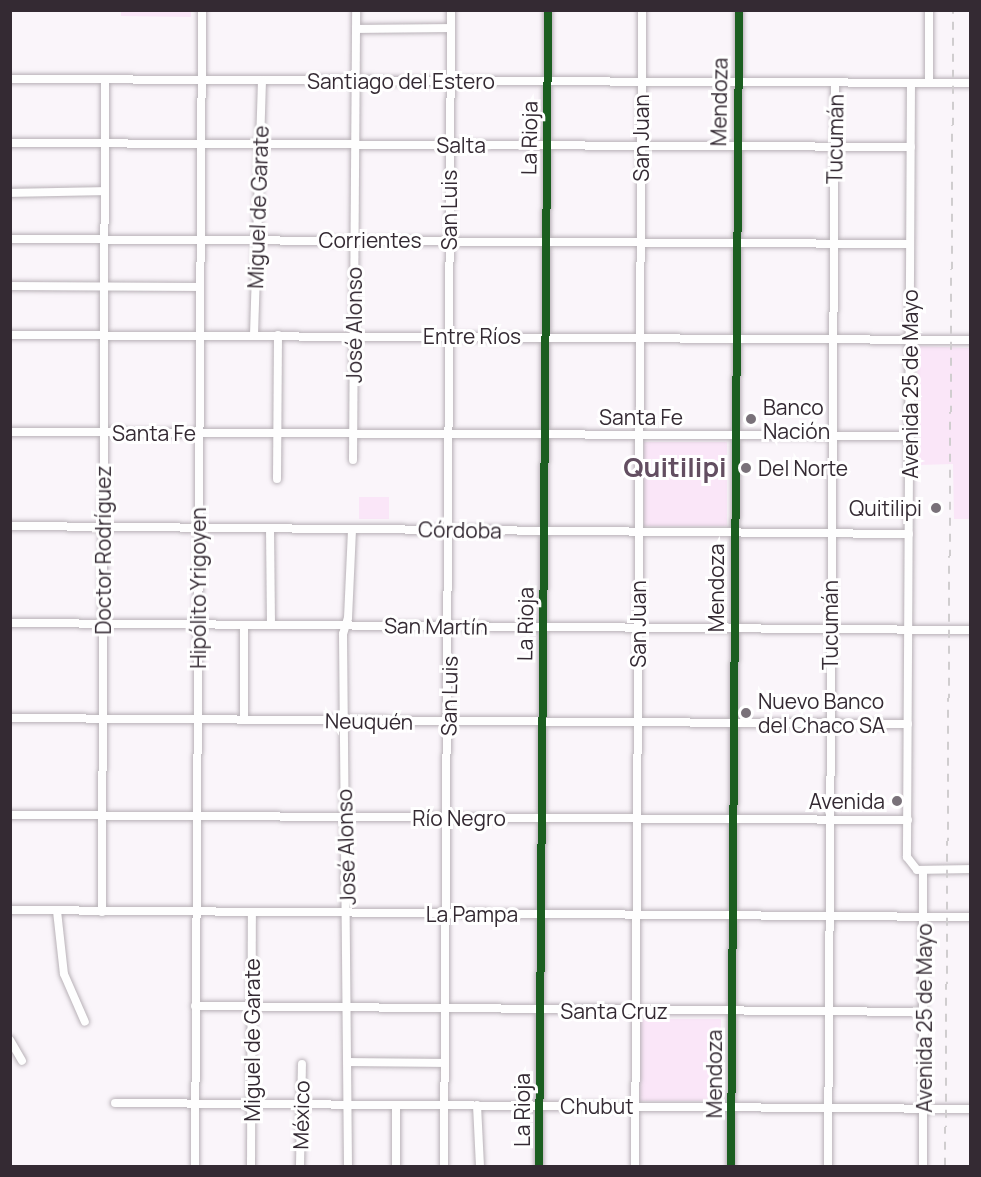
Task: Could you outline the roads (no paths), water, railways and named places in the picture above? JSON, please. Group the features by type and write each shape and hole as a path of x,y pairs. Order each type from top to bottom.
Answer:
{"street":[{"name":"Hipólito Yrigoyen","path":"195,1167 202,10"},
{"name":"José Alonso","path":"353,460 356,10"},
{"name":"San Luis","path":"444,1167 450,626 448,529 451,10"},
{"name":"La Rioja","path":"539,1167 545,434 544,240 548,10"},
{"name":"San Juan","path":"635,1167 638,338 642,10"},
{"name":"Mendoza","path":"731,1167 736,83 739,10"},
{"path":"929,10 929,83"},
{"path":"356,29 451,28"},
{"name":"Doctor Rodríguez","path":"102,912 105,79"},
{"name":"Santiago del Estero","path":"10,80 970,83"},
{"name":"Miguel de Garate","path":"254,335 262,80"},
{"name":"Tucumán","path":"828,1167 835,83"},
{"name":"Avenida 25 de Mayo","path":"911,83 908,820 910,866 923,870 923,1167"},
{"name":"Salta","path":"10,143 911,147"},
{"path":"10,193 105,191"},
{"name":"Corrientes","path":"10,239 200,238 910,244"},
{"path":"10,286 200,287"},
{"name":"Entre Ríos","path":"10,335 970,340"},
{"path":"277,479 275,434 278,335"},
{"name":"Santa Fe","path":"10,432 910,436"},
{"name":"Córdoba","path":"10,526 909,534"},
{"path":"270,528 271,625"},
{"name":"José Alonso","path":"348,1167 348,914 343,720 352,529"},
{"name":"San Martín","path":"10,623 970,630"},
{"path":"244,625 244,720"},
{"name":"Neuquén","path":"10,718 908,724"},
{"name":"Río Negro","path":"10,815 908,820"},
{"path":"923,870 970,869"},
{"name":"La Pampa","path":"10,910 252,914 970,917"},
{"path":"57,911 64,974 86,1022"},
{"name":"Miguel de Garate","path":"251,1167 252,914"},
{"name":"Santa Cruz","path":"195,1006 446,1011 924,1012"},
{"path":"10,1040 22,1061"},
{"path":"349,1062 445,1062"},
{"name":"México","path":"300,1167 302,1064"},
{"name":"Chubut","path":"116,1103 970,1109"},
{"path":"396,1105 396,1167"},
{"path":"477,1105 480,1167"}],"railway":[{"path":"945,1166 953,10"}],"place":[{"name":"Banco Nación","path":"751,419"},
{"name":"Del Norte","path":"746,468"},
{"name":"Quitilipi","path":"936,508"},
{"name":"Nuevo Banco del Chaco SA","path":"746,713"},
{"name":"Avenida","path":"897,801"}],"district":[{"name":"Quitilipi","path":"675,467"}]}
